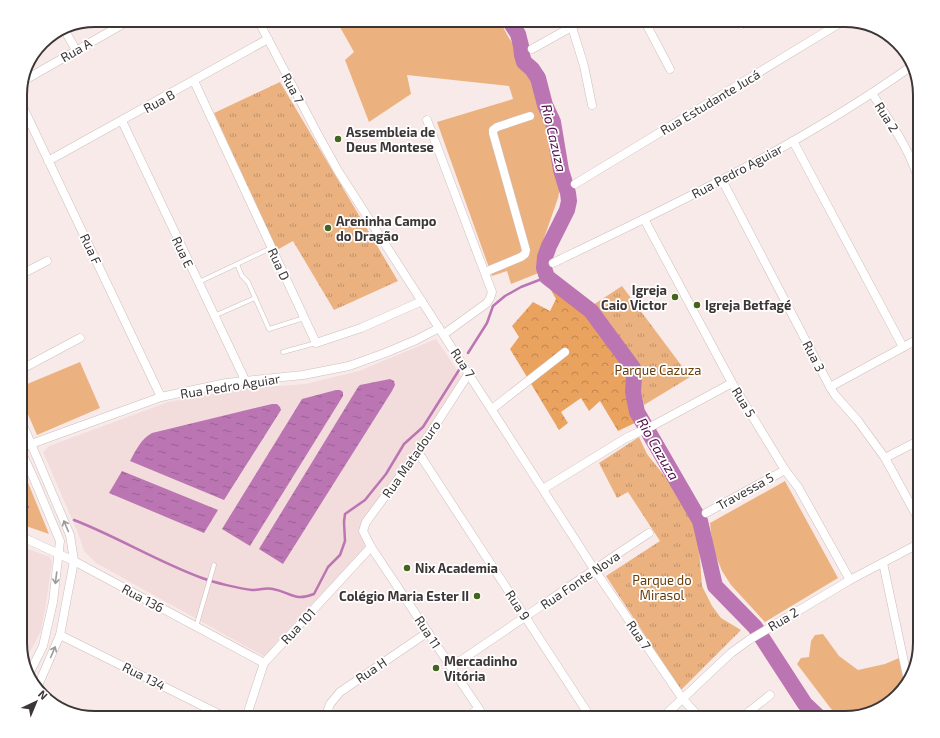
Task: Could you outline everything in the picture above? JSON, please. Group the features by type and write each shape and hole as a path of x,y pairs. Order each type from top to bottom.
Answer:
{"street":[{"name":"Rua A","path":"29,77 117,27"},
{"name":"Rua 7","path":"262,27 338,171 594,569 682,698 694,711"},
{"path":"532,48 572,27 584,66 592,105"},
{"path":"648,27 670,69"},
{"name":"Rua Estudante Jucá","path":"575,184 833,27"},
{"path":"67,34 76,50"},
{"name":"Rua B","path":"48,161 268,39"},
{"name":"Rua Pedro Aguiar","path":"553,263 722,180 793,141 872,93 907,69"},
{"name":"Rua D","path":"194,81 270,248 316,343"},
{"name":"Rua 2","path":"872,93 907,149 913,164"},
{"path":"485,272 525,254 526,250 493,130 497,127 530,116"},
{"name":"Rua F","path":"27,117 161,397"},
{"name":"Rua Pedro Aguiar","path":"27,445 161,397 226,383 246,382 325,372 350,366 442,331 487,303 492,292 427,120"},
{"name":"Rua E","path":"122,121 246,382"},
{"path":"793,141 902,347"},
{"name":"Rua 3","path":"722,180 830,387 835,395 858,421 885,458 913,509"},
{"name":"Rua 5","path":"644,219 732,383 785,470 798,487 850,580"},
{"path":"27,271 47,261"},
{"path":"316,343 361,328 422,301"},
{"path":"27,366 80,338"},
{"path":"830,387 913,342"},
{"path":"492,409 565,352"},
{"name":"Rua Matadouro","path":"371,547 364,532 366,522 418,452 469,373"},
{"path":"543,489 634,433 654,425 732,383"},
{"path":"27,433 70,535 74,561 60,635 40,682"},
{"path":"885,458 913,444"},
{"name":"Rua 9","path":"418,452 586,711"},
{"path":"27,464 60,541 53,602 43,646 32,668"},
{"name":"Travessa 5","path":"706,513 785,470"},
{"name":"Rua Fonte Nova","path":"451,667 649,533"},
{"name":"Rua 136","path":"27,539 74,561 264,663"},
{"name":"Rua 11","path":"371,547 478,709"},
{"name":"Rua 101","path":"248,711 264,663 371,547"},
{"name":"Rua 2","path":"669,711 731,653 749,640 850,580 913,547"},
{"path":"883,563 906,672"},
{"name":"Rua H","path":"328,711 330,704 340,692 428,632"},
{"name":"Rua 134","path":"60,635 213,711"},
{"path":"750,711 770,695"}],"lane":[{"path":"198,283 270,248"},
{"path":"237,264 242,276 248,282 269,329 304,318"},
{"path":"214,316 255,298"},
{"path":"283,352 316,343"},
{"path":"196,627 214,564"}],"shaded area":[{"path":"436,339 461,376 415,453 360,529 365,548 280,638 265,657 96,563 84,551 78,533 43,452 49,446 168,402 239,389 305,384 359,371"},
{"path":"27,549 50,557 52,562 41,631 28,655"}],"green space":[{"path":"340,27 503,27 527,70 551,135 561,183 558,198 542,244 541,272 511,284 507,271 492,276 437,122 513,99 509,86 407,75 411,94 369,122 345,60 354,52"},
{"path":"280,82 398,281 334,310 293,241 277,250 214,113"},
{"path":"548,285 593,321 625,363 638,399 639,421 618,431 600,401 589,411 581,398 561,412 568,423 559,430 510,349 519,337 512,326 533,302 550,311 556,299"},
{"name":"Parque Cazuza","path":"622,286 690,377 644,405 635,367 590,307"},
{"path":"80,362 100,408 37,435 27,412 27,384"},
{"name":"Parque do Mirasol","path":"639,437 647,454 671,484 694,524 699,547 702,586 712,606 721,618 741,630 681,690 606,576 660,541 628,492 617,498 599,463"},
{"path":"27,480 49,534 27,526"},
{"path":"785,481 838,578 765,622 731,585 722,571 713,549 710,523"},
{"path":"823,634 839,656 858,670 885,664 899,658 904,677 896,688 875,704 862,709 833,711 797,664 801,658 809,657 811,641 815,635"}],"water":[{"path":"390,379 394,381 395,385 392,391 283,564 259,549 358,387 360,385"},
{"path":"336,390 343,392 343,396 250,546 222,529 302,399"},
{"path":"277,404 281,410 224,500 130,461 142,442 152,433"},
{"path":"122,471 218,510 204,533 109,493"}],"waterway":[{"name":"Rio Cazuza","path":"514,27 518,34 524,62 532,69 538,78 545,105 553,122 561,170 568,193 569,201 567,210 545,257 544,268 547,277 591,311 633,368 633,392 637,412 700,521 715,586 755,627 805,704 812,711"},
{"path":"468,353 487,323 493,306 505,296 521,287 547,277"},
{"path":"74,520 170,565 207,580 252,590 271,588 297,597 314,594 328,567 340,555 345,541 345,514 365,500 386,474 404,444 423,427 459,370"}],"place":[{"name":"Assembleia de Deus Montese","path":"338,139"},
{"name":"Areninha Campo do Dragão","path":"328,228"},
{"name":"Igreja Caio Victor","path":"675,297"},
{"name":"Igreja Betfagé","path":"697,305"},
{"name":"Nix Academia","path":"407,568"},
{"name":"Colégio Maria Ester II","path":"477,596"},
{"name":"Mercadinho Vitória","path":"436,668"}]}
